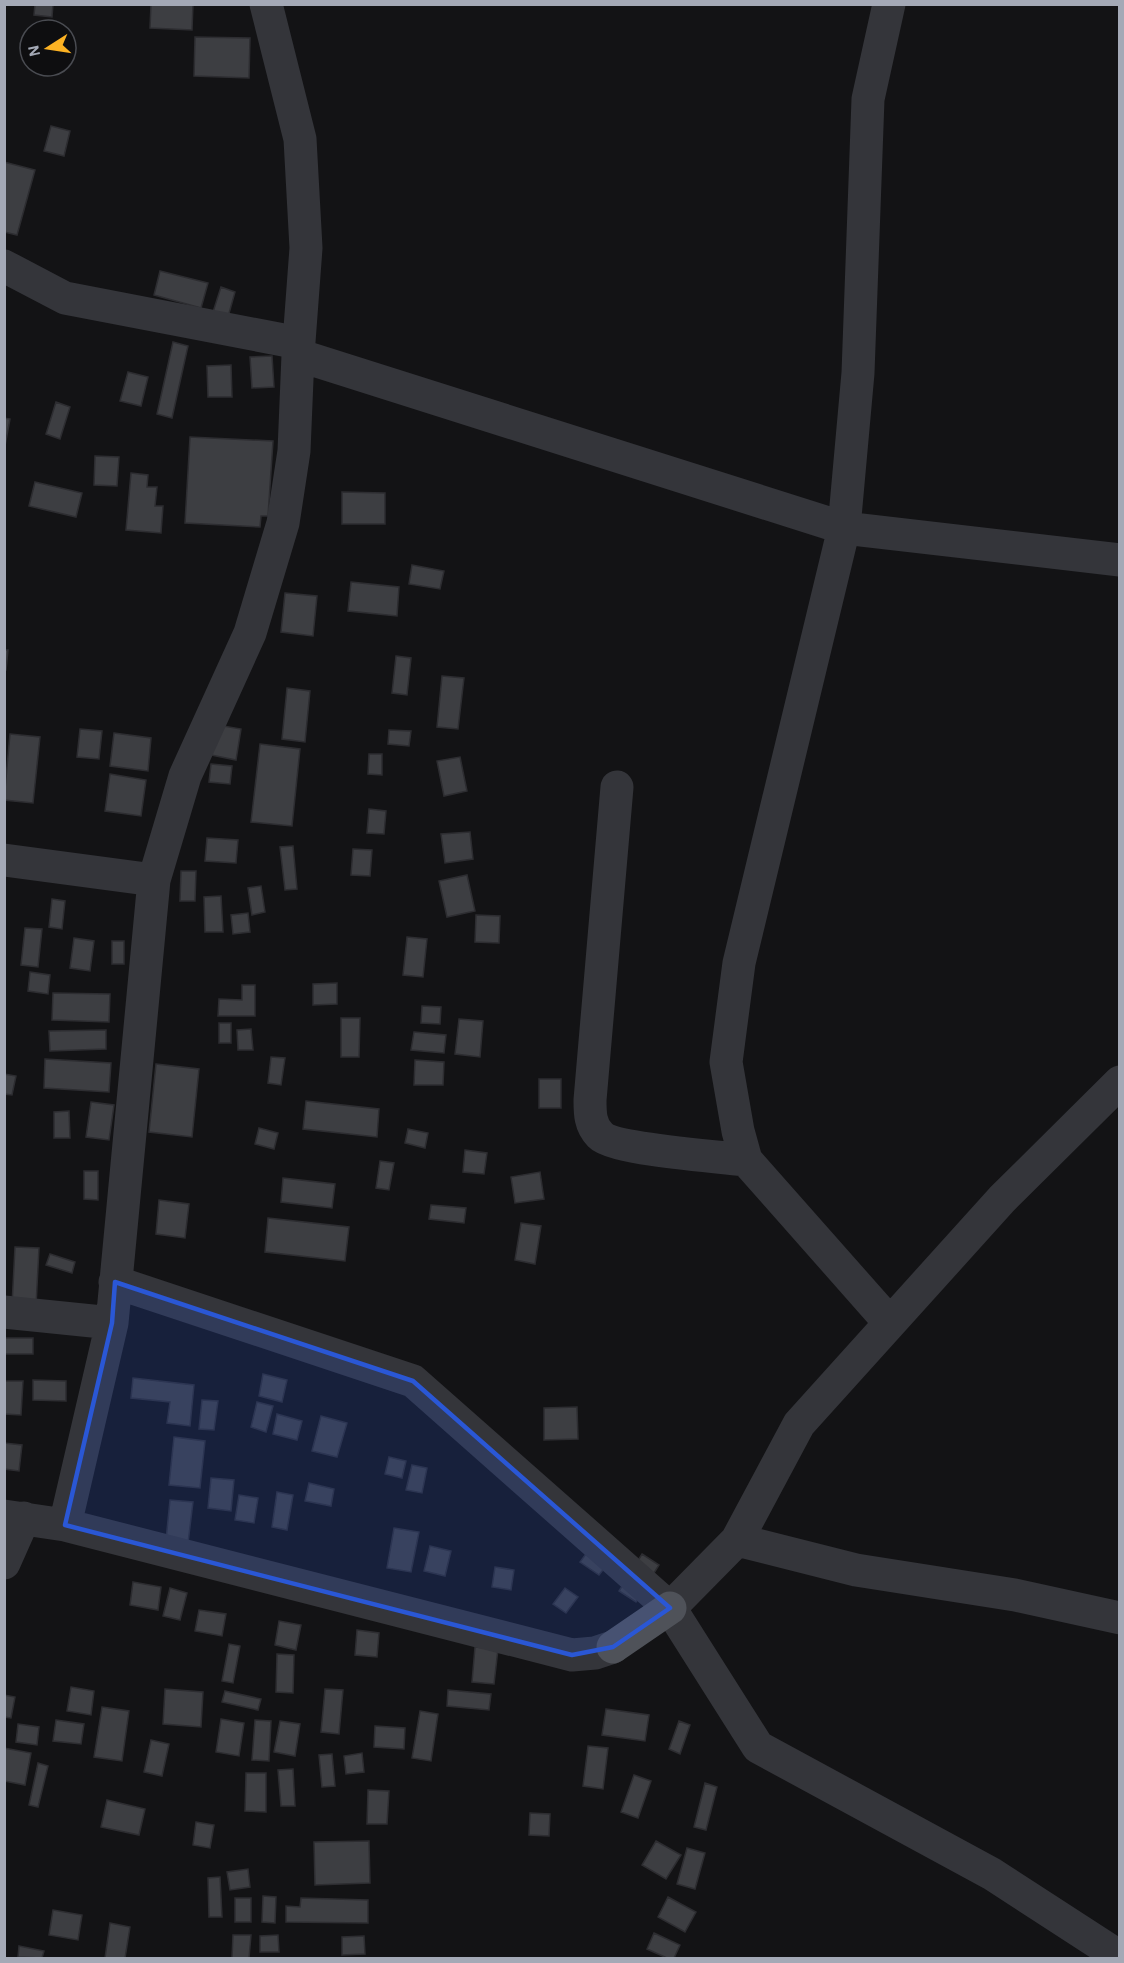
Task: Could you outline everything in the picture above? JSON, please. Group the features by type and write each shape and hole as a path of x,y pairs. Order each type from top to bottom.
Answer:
{"main road":[{"path":"613,1647 670,1608"}],"street":[{"path":"65,1524 112,1323 114,1282 121,1236 154,880 185,776 250,633 283,524 294,452 298,349 306,248 300,139 266,4"},
{"path":"889,4 868,99 858,373 844,528 739,963 726,1062 738,1131 746,1160 890,1323"},
{"path":"4,266 64,298 298,349 844,528 1119,560"},
{"path":"617,787 590,1100 591,1123 601,1137 621,1145 746,1160"},
{"path":"4,860 154,880"},
{"path":"670,1608 737,1540 799,1424 1002,1199 1119,1082"},
{"path":"114,1282 413,1381 670,1608 758,1747 992,1874 1119,1957"},
{"path":"4,1312 112,1323"},
{"path":"4,1563 14,1517 65,1524 572,1655 595,1653 613,1647"},
{"path":"737,1540 856,1570 1015,1595 1119,1618"}],"highlighted area":[{"path":"115,1282 413,1381 670,1608 613,1647 572,1655 65,1525 112,1323"}],"building":[{"path":"35,4 53,4 52,17 34,15"},
{"path":"151,4 193,4 192,30 150,28"},
{"path":"195,37 250,38 249,78 194,76"},
{"path":"51,126 70,131 64,156 44,151"},
{"path":"4,162 35,170 17,235 4,232"},
{"path":"160,271 208,283 201,308 154,295"},
{"path":"221,287 235,292 228,317 213,312"},
{"path":"173,342 188,346 172,418 157,414"},
{"path":"272,356 274,387 252,388 250,357"},
{"path":"231,365 232,397 208,397 207,366"},
{"path":"128,372 148,377 141,406 120,401"},
{"path":"56,402 70,407 60,439 46,434"},
{"path":"4,418 10,419 4,451"},
{"path":"190,437 273,441 268,516 261,516 260,527 185,523"},
{"path":"95,456 119,457 117,486 94,485"},
{"path":"131,473 148,475 147,487 157,487 155,506 163,506 161,533 126,530"},
{"path":"35,482 82,493 76,517 29,506"},
{"path":"342,492 385,493 385,524 342,524"},
{"path":"412,565 444,571 440,589 409,584"},
{"path":"351,582 399,587 397,616 348,611"},
{"path":"285,593 317,596 313,636 281,632"},
{"path":"4,650 8,650 6,670 4,670"},
{"path":"396,656 411,658 407,695 392,693"},
{"path":"442,676 464,678 458,729 437,727"},
{"path":"287,688 310,691 305,742 282,739"},
{"path":"212,724 241,729 236,760 206,754"},
{"path":"80,729 102,731 99,759 77,757"},
{"path":"389,730 411,731 409,746 388,744"},
{"path":"114,733 151,738 148,771 110,766"},
{"path":"10,734 40,737 33,803 4,800"},
{"path":"260,744 300,749 292,826 251,822"},
{"path":"369,754 382,754 382,775 368,774"},
{"path":"460,757 467,791 444,796 437,761"},
{"path":"211,764 232,766 230,784 209,782"},
{"path":"110,774 146,780 141,816 105,811"},
{"path":"369,809 386,811 384,834 367,833"},
{"path":"470,832 473,859 445,863 441,834"},
{"path":"207,838 238,840 236,863 205,861"},
{"path":"293,846 297,889 285,890 280,847"},
{"path":"353,849 372,850 370,876 351,875"},
{"path":"181,871 196,871 195,901 180,901"},
{"path":"467,875 475,911 447,917 439,881"},
{"path":"261,886 265,912 252,915 248,888"},
{"path":"221,896 223,932 205,932 204,897"},
{"path":"52,899 65,901 62,929 49,927"},
{"path":"248,913 250,932 233,934 231,915"},
{"path":"476,915 500,916 499,943 475,942"},
{"path":"25,928 42,929 38,967 21,965"},
{"path":"407,937 427,939 423,977 403,975"},
{"path":"74,938 94,941 90,971 70,968"},
{"path":"112,941 124,941 124,964 112,964"},
{"path":"30,972 50,975 48,994 28,991"},
{"path":"337,983 337,1004 313,1005 313,984"},
{"path":"242,985 255,985 255,1016 218,1016 219,999 242,1000"},
{"path":"53,993 110,994 109,1022 52,1020"},
{"path":"422,1006 441,1007 440,1024 421,1023"},
{"path":"341,1018 360,1018 359,1057 341,1057"},
{"path":"459,1019 483,1021 480,1057 455,1054"},
{"path":"219,1023 231,1023 231,1043 219,1043"},
{"path":"251,1029 253,1050 238,1050 237,1030"},
{"path":"106,1030 106,1049 50,1051 49,1031"},
{"path":"414,1032 446,1035 444,1053 411,1050"},
{"path":"271,1057 285,1058 281,1085 268,1083"},
{"path":"45,1059 111,1063 109,1092 44,1088"},
{"path":"415,1060 444,1062 443,1085 414,1085"},
{"path":"156,1064 199,1069 192,1137 149,1132"},
{"path":"4,1074 16,1076 12,1095 4,1094"},
{"path":"539,1079 561,1079 561,1108 539,1108"},
{"path":"306,1101 379,1109 377,1137 303,1129"},
{"path":"91,1102 114,1105 109,1140 86,1137"},
{"path":"69,1111 70,1138 54,1138 54,1112"},
{"path":"259,1128 278,1133 274,1149 255,1144"},
{"path":"408,1129 428,1133 425,1148 405,1143"},
{"path":"465,1150 487,1153 484,1174 463,1172"},
{"path":"380,1161 394,1163 389,1190 376,1188"},
{"path":"84,1171 98,1171 98,1200 84,1199"},
{"path":"540,1172 544,1199 515,1203 511,1177"},
{"path":"283,1178 335,1184 332,1208 281,1202"},
{"path":"159,1200 189,1204 185,1238 156,1234"},
{"path":"431,1205 466,1208 464,1223 429,1219"},
{"path":"268,1218 349,1227 345,1261 265,1252"},
{"path":"521,1223 541,1226 535,1264 515,1260"},
{"path":"15,1247 39,1248 36,1306 12,1305"},
{"path":"50,1254 75,1262 72,1273 46,1265"},
{"path":"4,1338 33,1338 33,1354 4,1354"},
{"path":"263,1374 287,1380 282,1402 259,1396"},
{"path":"133,1378 194,1385 190,1426 167,1423 170,1402 131,1398"},
{"path":"33,1380 66,1381 66,1401 33,1400"},
{"path":"4,1381 23,1381 21,1415 4,1414"},
{"path":"202,1400 218,1401 214,1430 199,1429"},
{"path":"257,1402 273,1406 266,1432 251,1427"},
{"path":"577,1407 578,1439 544,1440 544,1408"},
{"path":"277,1414 302,1421 297,1440 273,1434"},
{"path":"321,1416 347,1423 337,1457 312,1451"},
{"path":"174,1437 205,1441 200,1488 169,1485"},
{"path":"4,1443 22,1445 19,1471 4,1469"},
{"path":"389,1457 406,1461 402,1478 385,1474"},
{"path":"412,1465 427,1468 422,1493 406,1490"},
{"path":"211,1478 234,1480 231,1511 208,1508"},
{"path":"309,1483 334,1489 331,1506 305,1501"},
{"path":"277,1492 293,1495 287,1530 272,1527"},
{"path":"239,1495 258,1498 254,1523 235,1520"},
{"path":"170,1500 193,1502 188,1543 166,1540"},
{"path":"394,1528 419,1532 411,1572 387,1568"},
{"path":"430,1546 451,1551 445,1576 424,1571"},
{"path":"591,1547 610,1561 599,1575 580,1562"},
{"path":"642,1554 659,1565 636,1602 619,1591"},
{"path":"495,1567 514,1570 511,1590 492,1587"},
{"path":"133,1582 161,1587 158,1610 130,1605"},
{"path":"170,1588 187,1593 180,1620 163,1616"},
{"path":"565,1588 578,1597 566,1613 553,1604"},
{"path":"199,1610 226,1614 222,1636 195,1631"},
{"path":"279,1621 301,1625 296,1650 275,1645"},
{"path":"357,1630 379,1633 377,1657 355,1655"},
{"path":"229,1644 240,1646 233,1683 222,1681"},
{"path":"475,1647 498,1649 494,1684 472,1682"},
{"path":"277,1654 294,1655 293,1693 276,1692"},
{"path":"71,1687 94,1691 91,1715 67,1711"},
{"path":"165,1689 203,1692 201,1727 163,1724"},
{"path":"325,1689 343,1690 339,1734 321,1732"},
{"path":"448,1690 491,1694 489,1710 447,1706"},
{"path":"225,1691 261,1699 258,1710 222,1702"},
{"path":"4,1695 15,1697 11,1718 4,1717"},
{"path":"102,1707 129,1711 122,1761 94,1757"},
{"path":"606,1709 649,1715 645,1741 602,1735"},
{"path":"420,1711 438,1714 431,1761 412,1758"},
{"path":"221,1719 244,1723 239,1756 216,1752"},
{"path":"56,1720 84,1724 81,1744 53,1741"},
{"path":"255,1720 271,1721 269,1761 252,1760"},
{"path":"280,1721 300,1724 295,1756 274,1752"},
{"path":"679,1721 690,1725 680,1754 669,1749"},
{"path":"18,1724 39,1727 37,1745 16,1742"},
{"path":"375,1726 405,1728 404,1749 374,1747"},
{"path":"151,1740 169,1744 162,1776 144,1772"},
{"path":"588,1746 608,1748 603,1789 583,1786"},
{"path":"4,1748 31,1753 25,1785 4,1781"},
{"path":"362,1753 364,1772 346,1774 344,1756"},
{"path":"332,1754 335,1786 322,1787 319,1755"},
{"path":"38,1763 48,1766 38,1807 29,1805"},
{"path":"293,1769 295,1806 281,1806 278,1770"},
{"path":"246,1773 266,1773 266,1812 245,1811"},
{"path":"634,1775 651,1781 638,1818 621,1812"},
{"path":"705,1783 717,1787 706,1830 694,1827"},
{"path":"368,1790 389,1791 387,1824 367,1824"},
{"path":"107,1800 145,1809 139,1835 101,1827"},
{"path":"530,1813 550,1814 549,1836 529,1835"},
{"path":"196,1822 214,1825 210,1848 193,1845"},
{"path":"369,1841 370,1883 315,1885 314,1842"},
{"path":"656,1841 681,1855 666,1879 642,1865"},
{"path":"687,1848 705,1853 695,1889 677,1884"},
{"path":"248,1869 250,1887 230,1890 227,1872"},
{"path":"220,1877 222,1917 209,1917 208,1878"},
{"path":"263,1896 276,1897 275,1923 262,1922"},
{"path":"668,1897 696,1912 685,1932 658,1917"},
{"path":"235,1898 251,1898 251,1922 235,1922"},
{"path":"301,1898 368,1900 368,1923 286,1922 286,1906 300,1907"},
{"path":"53,1910 82,1915 78,1940 49,1935"},
{"path":"110,1923 130,1927 125,1958 105,1958"},
{"path":"654,1933 680,1945 674,1958 667,1958 647,1949"},
{"path":"233,1935 251,1935 249,1958 232,1958"},
{"path":"278,1935 279,1952 260,1952 260,1936"},
{"path":"364,1936 365,1954 342,1955 342,1937"},
{"path":"19,1946 44,1951 42,1958 18,1957"}]}
